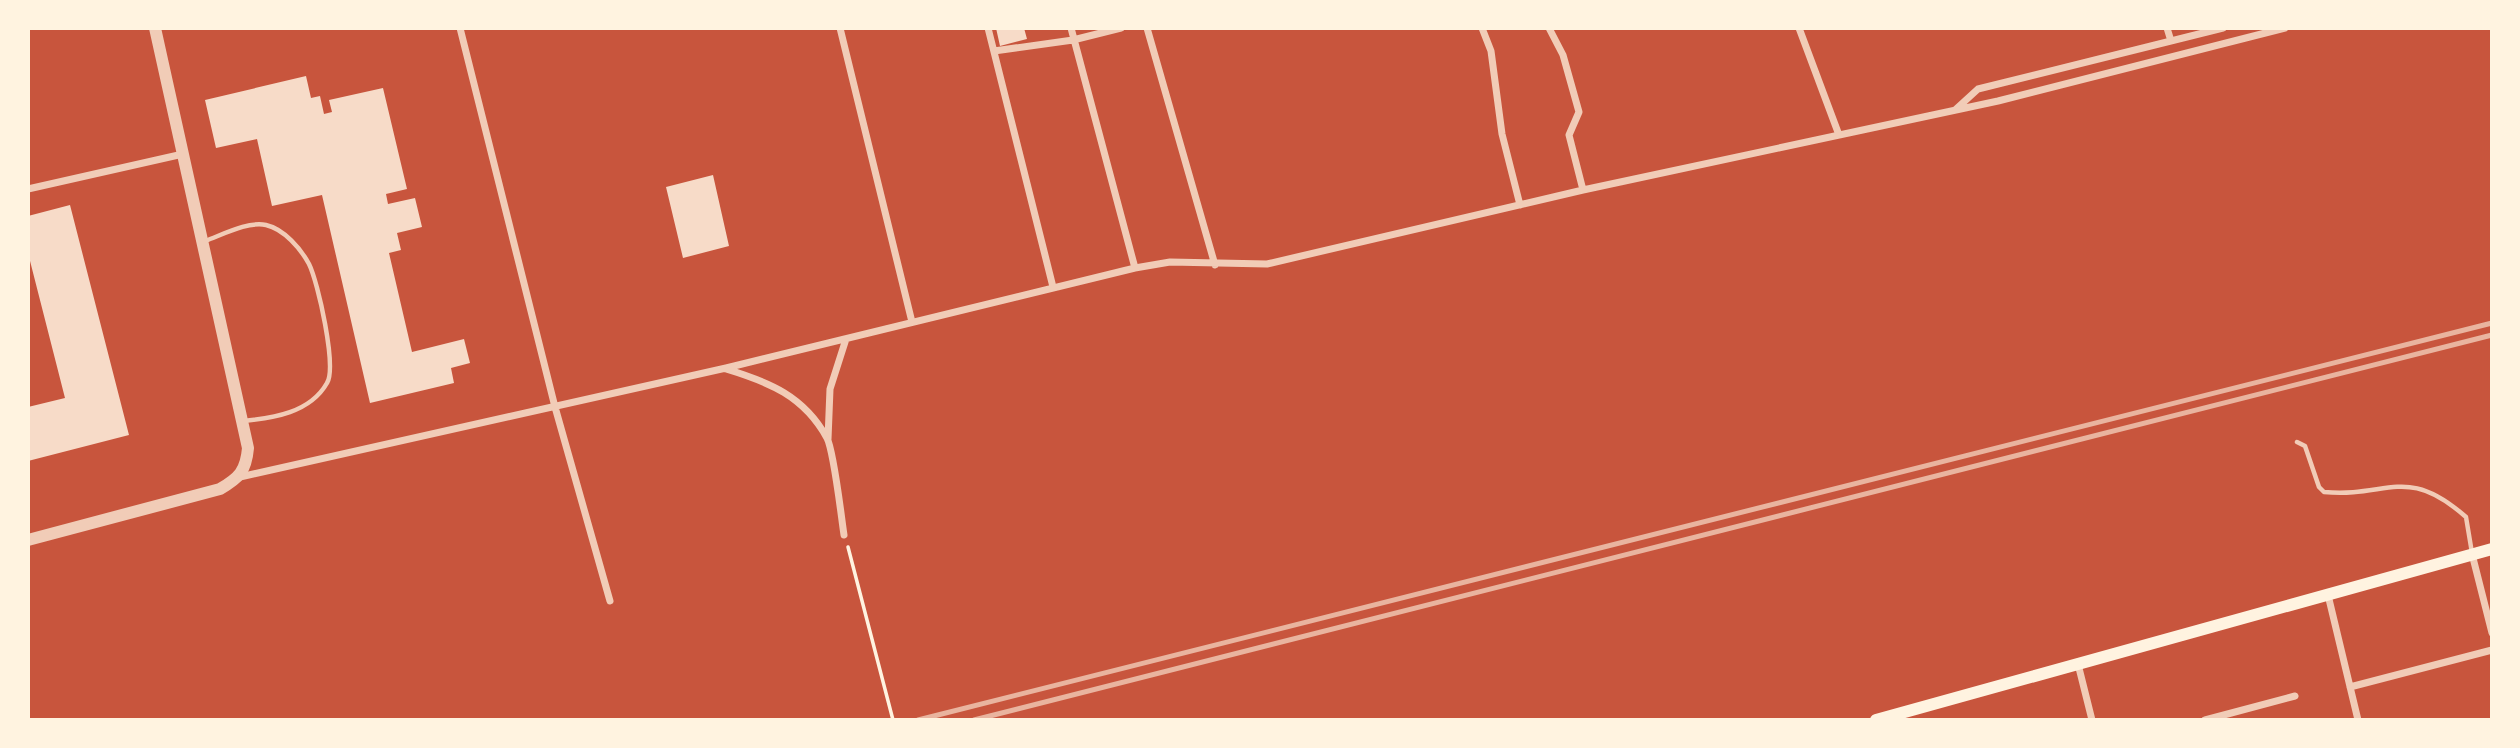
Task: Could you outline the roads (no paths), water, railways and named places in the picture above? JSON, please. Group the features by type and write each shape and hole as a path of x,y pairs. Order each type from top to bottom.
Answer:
{"main road":[{"path":"1876,720 2492,549"}],"street":[{"path":"155,28 248,448 247,464 240,477"},
{"path":"460,28 555,407 610,601"},
{"path":"840,28 912,322"},
{"path":"988,28 1053,287"},
{"path":"1070,28 1135,268"},
{"path":"994,51 1073,40 1121,28"},
{"path":"1147,28 1215,265"},
{"path":"1482,28 1491,51 1502,134 1520,205"},
{"path":"1549,28 1563,55 1579,112 1569,135 1583,190"},
{"path":"1799,28 1839,135"},
{"path":"2167,28 2171,41"},
{"path":"1954,110 1978,89 2223,28"},
{"path":"28,540 220,489 240,477 726,368 1135,268 1170,262 1267,264 1583,190 1954,110 2286,28"},
{"path":"28,189 183,154"},
{"path":"844,535 828,439 830,389 846,339"},
{"path":"726,368 771,382 787,393 828,439"},
{"path":"2472,554 2492,633"},
{"path":"2328,594 2358,720"},
{"path":"2350,687 2492,650"},
{"path":"2078,664 2092,720"},
{"path":"2205,720 2295,696"}],"lane":[{"path":"201,242 244,228 267,225 294,242 310,266 332,355 328,383 305,405 278,417 242,421"},
{"path":"2297,442 2305,446 2319,487 2324,492 2410,485 2432,492 2466,517 2472,554"}],"railway":[{"path":"918,720 2492,323"},
{"path":"974,720 2492,335"}]}
